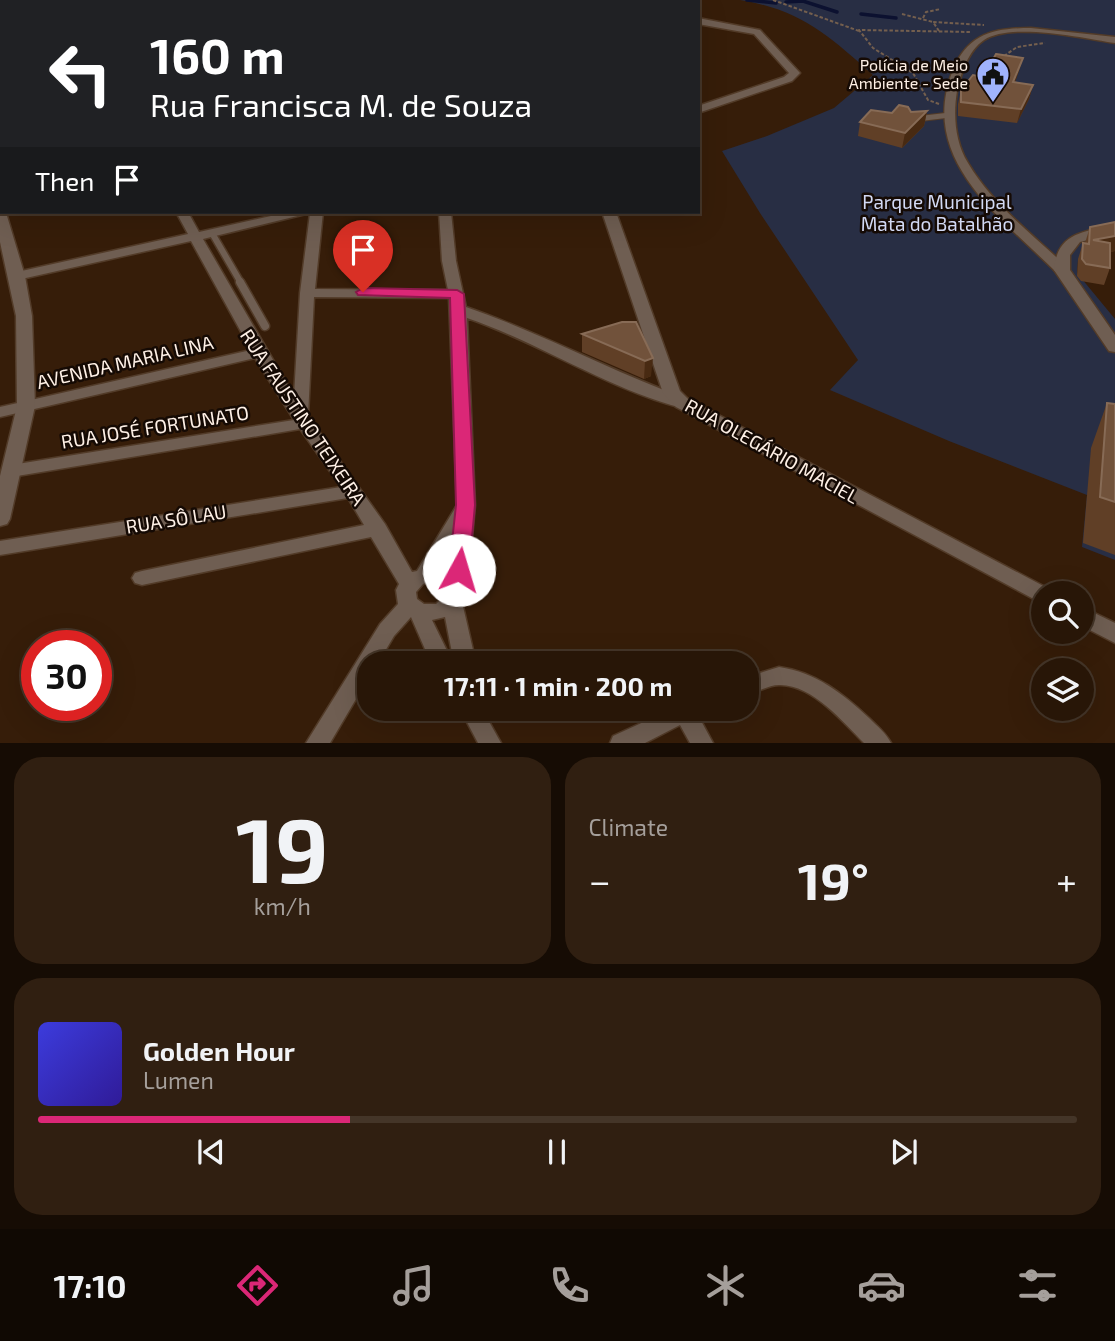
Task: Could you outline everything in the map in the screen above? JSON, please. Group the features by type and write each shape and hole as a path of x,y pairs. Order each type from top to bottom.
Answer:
{"street":[{"path":"553,0 559,0"},
{"path":"700,23 762,35 794,68 794,76 700,109"},
{"path":"1113,342 1062,270 963,166 951,137 950,111 955,76 965,56 977,41 990,34 1003,32 1115,40"},
{"name":"RUA FAUSTINO TEIXEIRA","path":"183,214 258,353 378,529 415,594 437,651"},
{"path":"18,275 296,214"},
{"path":"303,419 307,293 317,214"},
{"path":"415,594 434,612 455,597 466,505 458,302 449,261 445,214"},
{"name":"RUA OLEGÁRIO MACIEL","path":"610,214 672,393 682,403 1031,590"},
{"path":"0,216 18,275 25,331 26,406 0,519"},
{"path":"1062,270 1063,255 1075,239 1115,229"},
{"path":"307,293 458,302 625,381 682,403"},
{"name":"AVENIDA MARIA LINA","path":"0,412 258,353"},
{"name":"RUA JOSÉ FORTUNATO","path":"11,471 303,419"},
{"name":"RUA SÔ LAU","path":"0,548 353,491"},
{"path":"415,594 466,505"},
{"path":"142,578 378,529"},
{"path":"317,743 387,630 432,574 449,578 454,583 464,651"},
{"path":"1094,623 1115,634"},
{"path":"759,682 778,676 796,678 824,695 880,743"},
{"path":"479,721 490,743"},
{"path":"621,743 667,721"},
{"path":"692,721 702,743"}],"lane":[{"path":"910,122 950,111"},
{"path":"212,233 265,326"}],"path":[{"path":"773,0 847,24 859,31 867,43 905,65 917,76 928,100 950,111"},
{"path":"924,18 926,12 941,9"},
{"path":"902,14 933,22 977,24 1003,32"},
{"path":"933,22 939,32"},
{"path":"859,31 963,30 990,34"},
{"path":"996,59 1023,45 1051,42"}],"green space":[{"name":"Parque Municipal Mata do Batalhão","path":"740,0 1115,0 1115,236 1085,242 1084,260 1078,260 1077,273 1115,319 1115,560 1082,547 1087,495 949,441 830,390 858,360 722,151 767,136 834,108 873,75 812,26 780,10"}],"building":[{"path":"996,54 1023,58 1013,82 1033,85 1021,109 961,102 961,90 973,75 983,77"},
{"path":"899,105 908,107 911,112 927,111 905,133 860,122 871,110 892,113"},
{"path":"1115,222 1115,236 1093,240 1110,243 1110,268 1086,264 1082,259 1083,243 1089,244 1090,227"},
{"path":"622,322 636,322 653,358 645,361 582,334"},
{"path":"1107,403 1115,404 1115,502 1100,497"}],"waterway":[{"path":"747,0 776,3"},
{"path":"786,2 803,1 837,12"},
{"path":"861,14 896,18"}],"place":[{"name":"Polícia de Meio Ambiente - Sede","path":"993,104"}],"route":[{"path":"363,292 457,294 466,505 459,570"}]}
